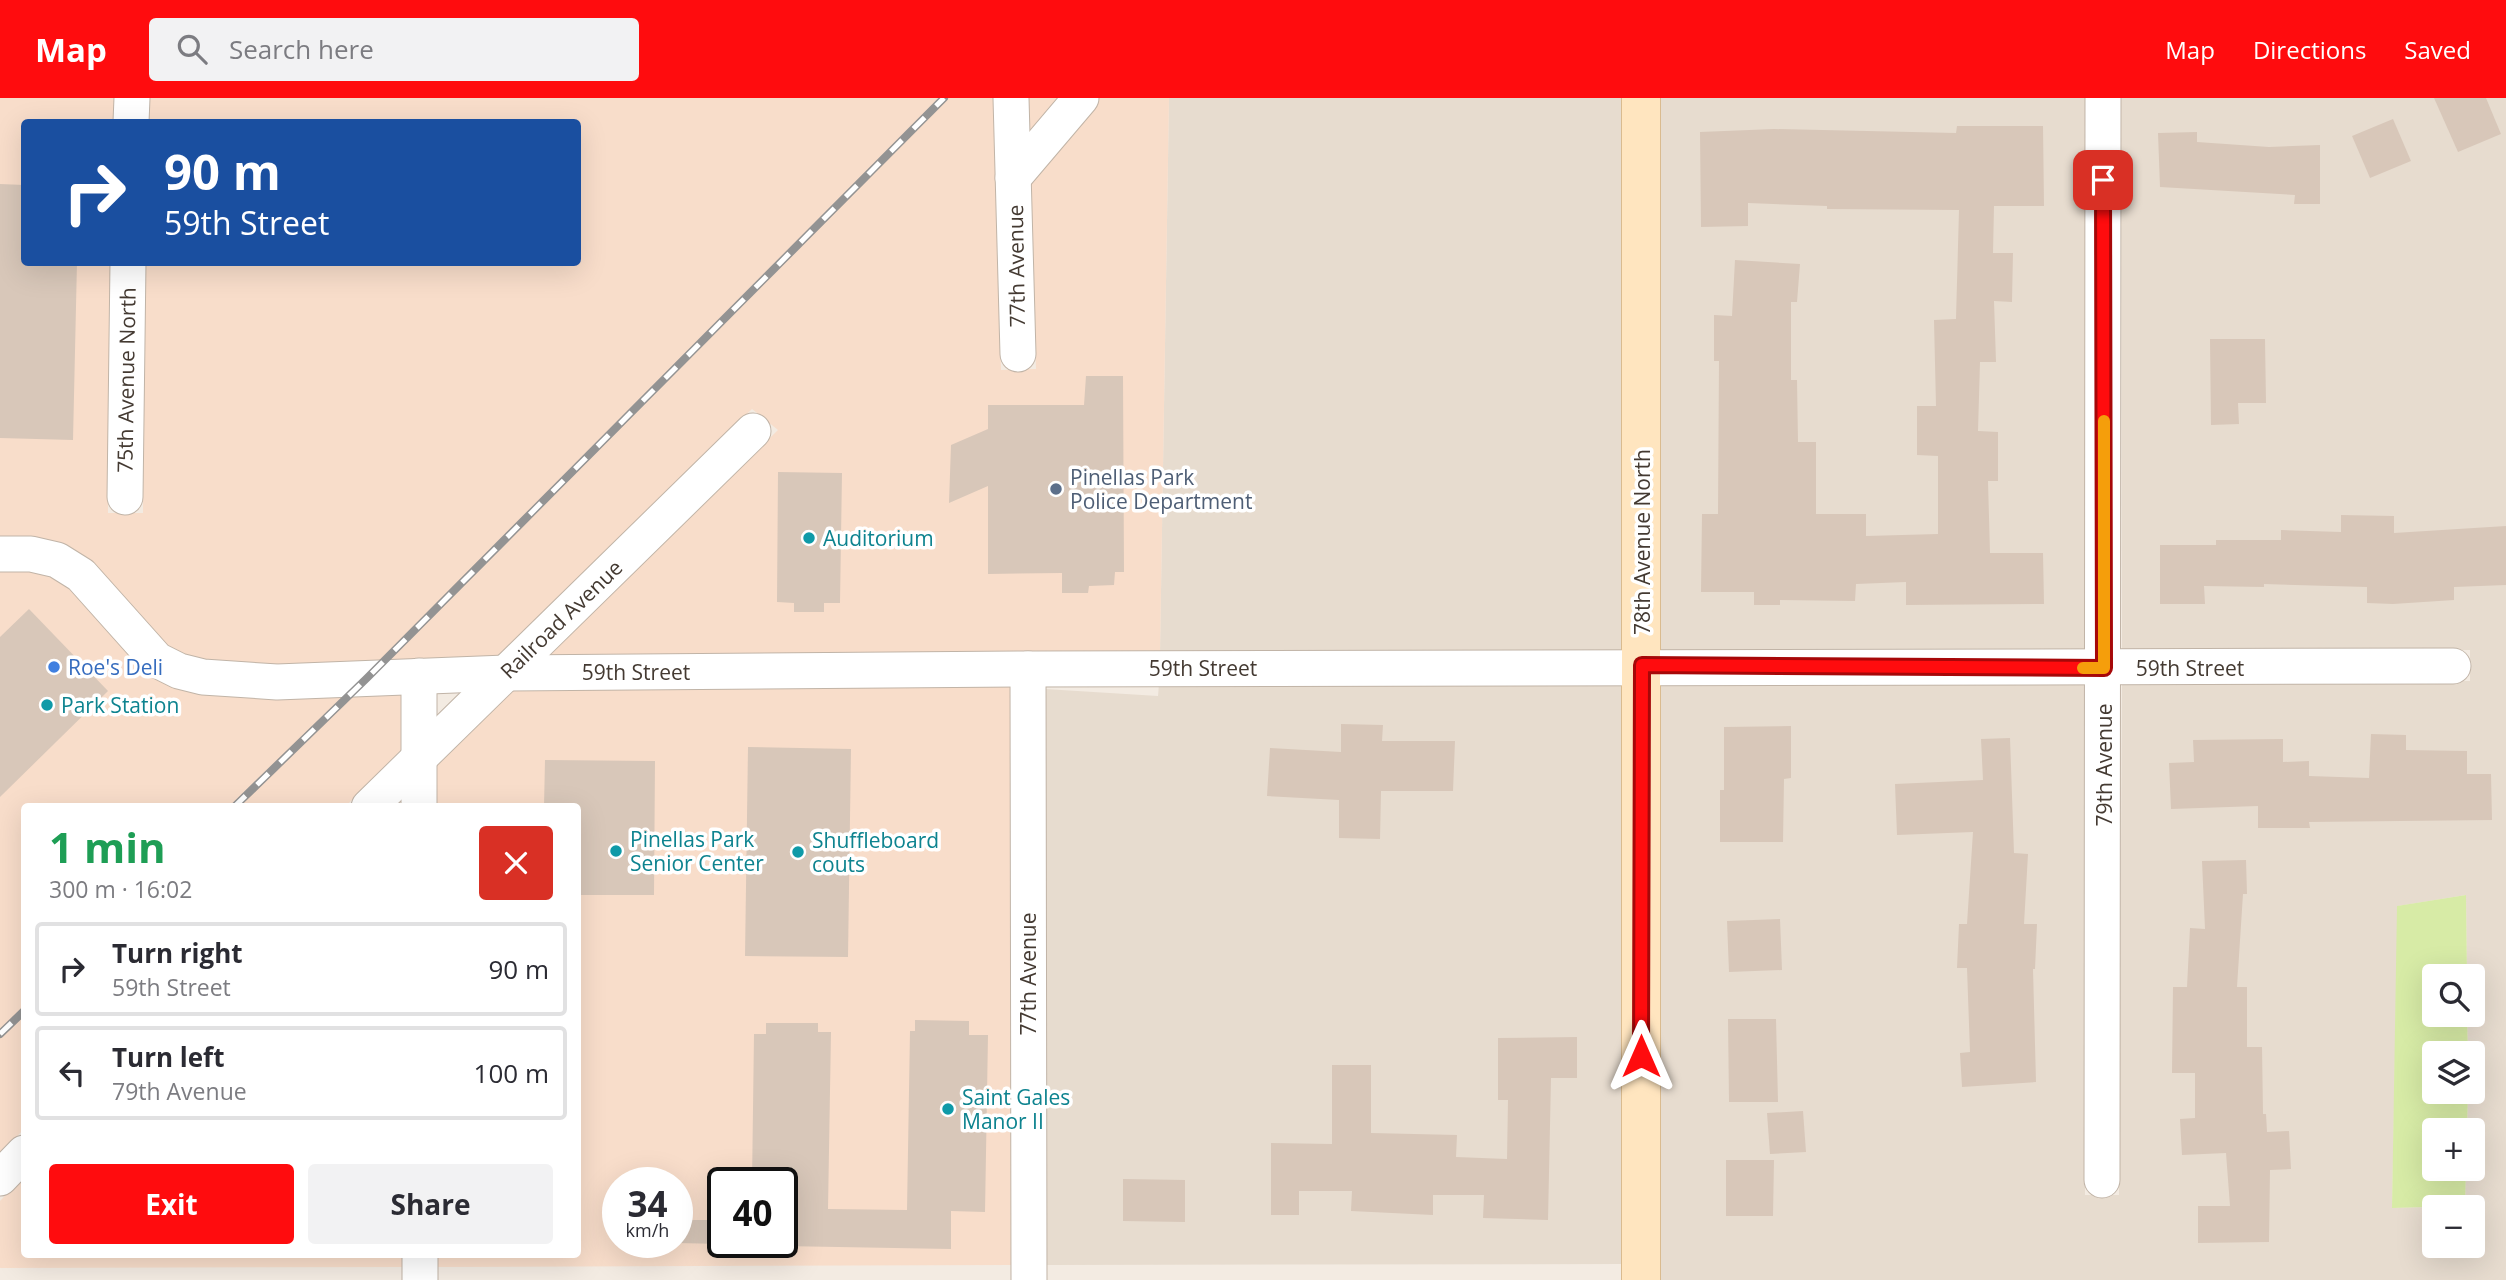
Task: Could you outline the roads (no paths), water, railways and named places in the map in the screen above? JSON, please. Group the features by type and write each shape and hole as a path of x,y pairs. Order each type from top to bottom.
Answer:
{"street":[{"path":"131,119 132,98"},
{"name":"77th Avenue","path":"1011,98 1018,354"},
{"name":"77th Avenue","path":"1013,178 1081,98"},
{"name":"78th Avenue North","path":"1641,98 1641,1280"},
{"name":"79th Avenue","path":"2102,1180 2103,98"},
{"name":"75th Avenue North","path":"125,497 128,266"},
{"name":"Railroad Avenue","path":"373,803 753,431"},
{"name":"59th Street","path":"0,554 31,554 57,560 81,575 158,660 178,670 203,677 277,682 506,673 1028,669 1642,665 2104,668 2453,666"},
{"name":"77th Avenue","path":"1028,669 1029,1280"},
{"path":"419,676 419,803"},
{"path":"0,1178 21,1156"},
{"path":"420,1258 421,1280"}],"railway":[{"path":"238,803 367,678 944,98"},
{"path":"0,1034 21,1014"}],"place":[{"name":"Pinellas Park Police Department","path":"1056,489"},
{"name":"Auditorium","path":"809,538"},
{"name":"Roe's Deli","path":"54,667"},
{"name":"Park Station","path":"47,705"},
{"name":"Pinellas Park Senior Center","path":"616,851"},
{"name":"Shuffleboard couts","path":"798,852"},
{"name":"Saint Gales Manor II","path":"948,1109"}]}
